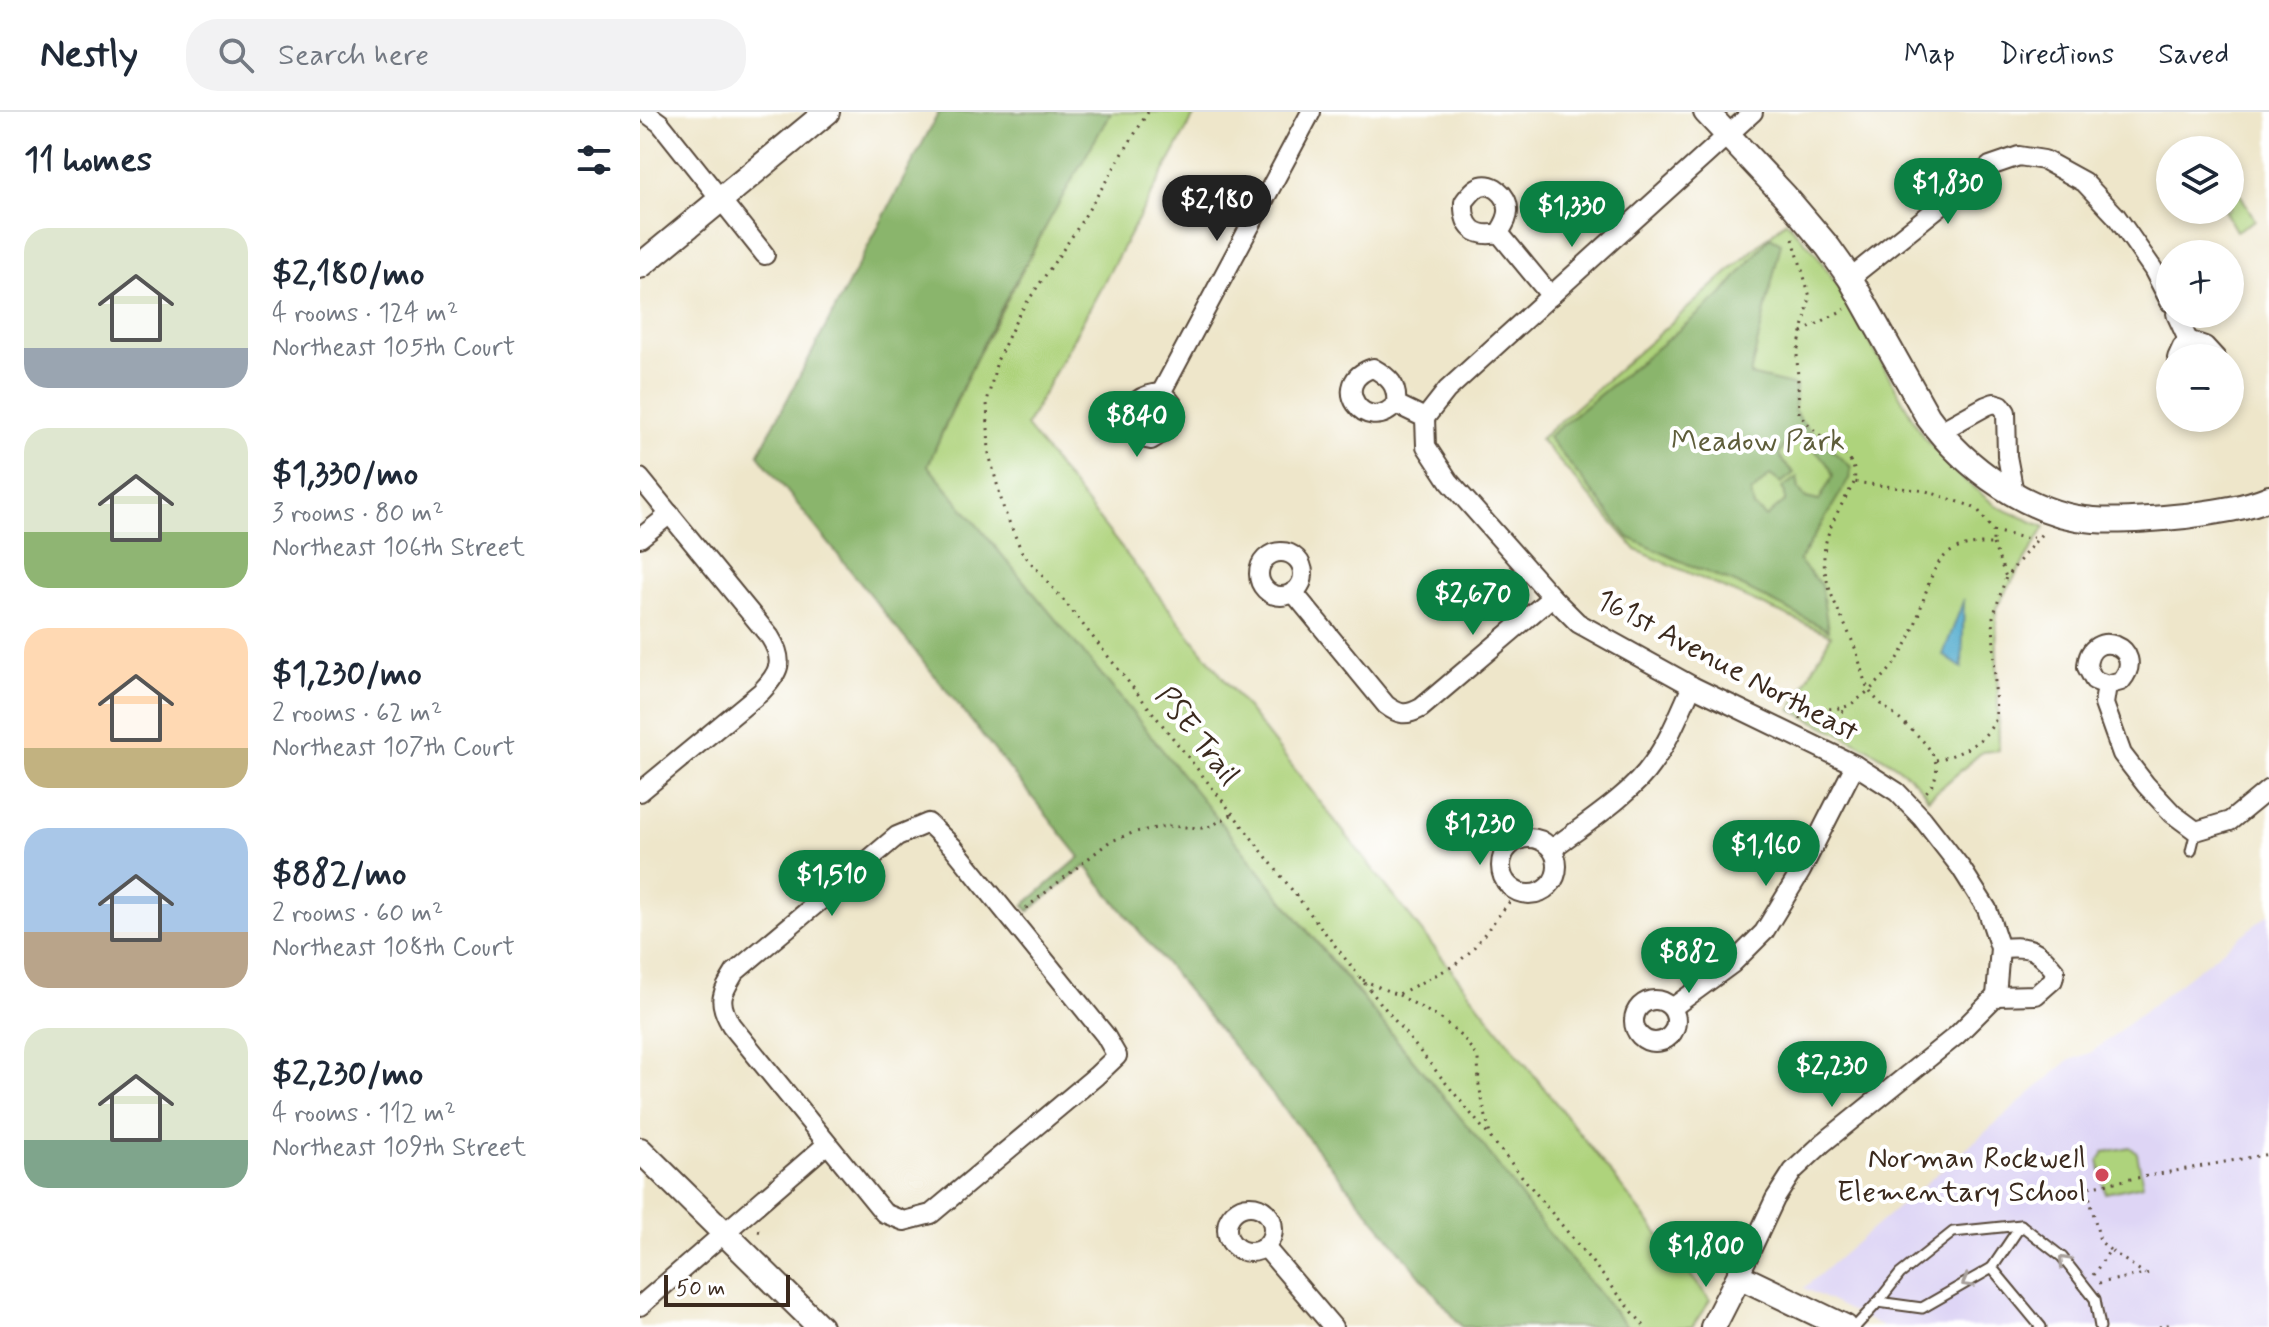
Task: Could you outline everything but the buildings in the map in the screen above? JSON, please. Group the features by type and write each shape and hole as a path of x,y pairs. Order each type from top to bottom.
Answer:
{"street":[{"path":"645,112 660,123 765,255"},
{"path":"640,266 827,112"},
{"path":"1161,393 1311,112"},
{"path":"1706,112 1828,247 1850,278 1928,417 1939,432 1981,472 2032,504 2060,514 2093,520 2168,518 2267,505"},
{"path":"1396,404 1425,418 1447,390 1753,112"},
{"path":"1850,278 1990,166 2019,156 2044,160 2084,182 2116,216 2156,275"},
{"path":"1499,233 1551,296"},
{"path":"2182,328 2188,340 2199,344"},
{"path":"2186,344 2188,340"},
{"path":"1939,432 1986,406 1994,403 2001,405 2006,412 2007,456 2014,493"},
{"name":"161st Avenue Northeast","path":"1425,418 1426,446 1449,481 1578,623 1692,686 1855,765 1897,792 1961,868 1987,909 2000,948 1996,996"},
{"path":"640,478 779,652 779,666 773,679 761,692 640,792"},
{"path":"640,538 670,514"},
{"path":"1293,592 1386,705 1398,714 1409,714 1421,708 1552,597"},
{"path":"2107,685 2104,704 2122,754 2173,814 2196,831 2230,821 2269,789"},
{"path":"1552,849 1625,793 1651,766 1692,686"},
{"path":"1672,1008 1732,964 1764,932 1801,871 1855,765"},
{"path":"928,823 953,847 993,895 1105,1035 1117,1056 931,1214 904,1221 884,1213 827,1144 731,1025 721,1009 722,996 735,972 897,836 928,823"},
{"path":"1713,1327 1775,1199 1793,1171 1823,1143 1957,1035 1996,996 2036,995 2053,980 2055,971 2040,952 2022,946 2000,948"},
{"path":"640,1306 827,1144"},
{"path":"640,1150 820,1327"},
{"path":"1265,1247 1333,1327"},
{"path":"1739,1276 1845,1327"}],"lane":[{"path":"2191,851 2196,831"},
{"path":"1878,1302 1922,1308 1992,1268 2021,1225"},
{"path":"1855,1327 1900,1274 1953,1232 2021,1225 2062,1257 2095,1299 2100,1327"},
{"path":"1992,1268 2041,1327"}],"path":[{"name":"PSE Trail","path":"1148,112 1091,207 1019,314 997,361 987,402 989,454 1004,510 1022,552 1065,602 1492,1142 1645,1327"},
{"path":"1790,231 1810,297 1797,354 1799,414 1848,457 1856,474 1828,535 1824,557 1827,578 1868,690 1920,737 1936,760 1935,778 1922,796"},
{"path":"1802,333 1851,304"},
{"path":"1854,482 1926,491 1978,510 1993,531 1993,544 2006,577"},
{"path":"1993,531 2029,539 2051,527"},
{"path":"1936,760 1957,753 1993,727 1996,718 1993,617 2006,577 2040,534"},
{"path":"1847,706 1840,715 1826,732 1847,706 1886,674 1907,645 1928,581 1940,560 1971,543 1993,544"},
{"path":"1799,718 1816,710 1847,706"},
{"path":"1024,910 1109,842 1135,832 1167,826 1211,826 1233,814"},
{"path":"1397,995 1455,965 1471,951 1511,900"},
{"path":"1361,979 1443,1020 1466,1041 1478,1059 1479,1086 1492,1142"},
{"path":"2098,1283 2148,1274 2100,1241 2087,1187 2269,1154"},
{"path":"2092,1275 2110,1250"},
{"path":"2159,1327 2172,1324"}],"shaded area":[{"name":"Norman Rockwell Elementary School","path":"2269,914 2269,1327 1883,1327 1804,1288 2068,1061 2092,1052"}],"green space":[{"path":"939,112 1111,112 990,330 928,466 1111,686 1483,1145 1541,1224 1627,1327 1462,1327 1086,866 1029,911 1024,905 1080,857 758,455"},
{"path":"1111,112 1196,112 1026,426 1710,1300 1692,1327 1627,1327 1541,1224 1483,1145 927,466 976,359 1063,194"},
{"path":"2244,201 2255,220 2236,231 2232,224 2244,224"},
{"name":"Meadow Park","path":"1786,221 1814,251 1839,288 1924,438 1962,478 1996,506 2045,527 1996,608 1999,750 1982,752 1928,799 1919,785 1887,760 1791,710 1831,635 1636,550 1540,439"},
{"path":"1770,237 1781,243 1750,375 1796,386 1794,410 1807,428 1851,467 1849,479 1799,561 1821,585 1828,630 1735,583 1629,538 1548,437 1723,294","holes":["1789,438 1822,457 1833,476 1819,501 1806,498 1799,489 1797,477 1782,488 1785,501 1766,517 1754,507 1751,493 1770,475 1781,483 1794,473 1779,454"]},
{"path":"2130,1147 2137,1153 2143,1185 2105,1193 2099,1160 2104,1152"}],"water":[{"path":"1964,599 1962,668 1943,655"}],"place":[{"name":"Norman Rockwell Elementary School","path":"2102,1175"}]}
